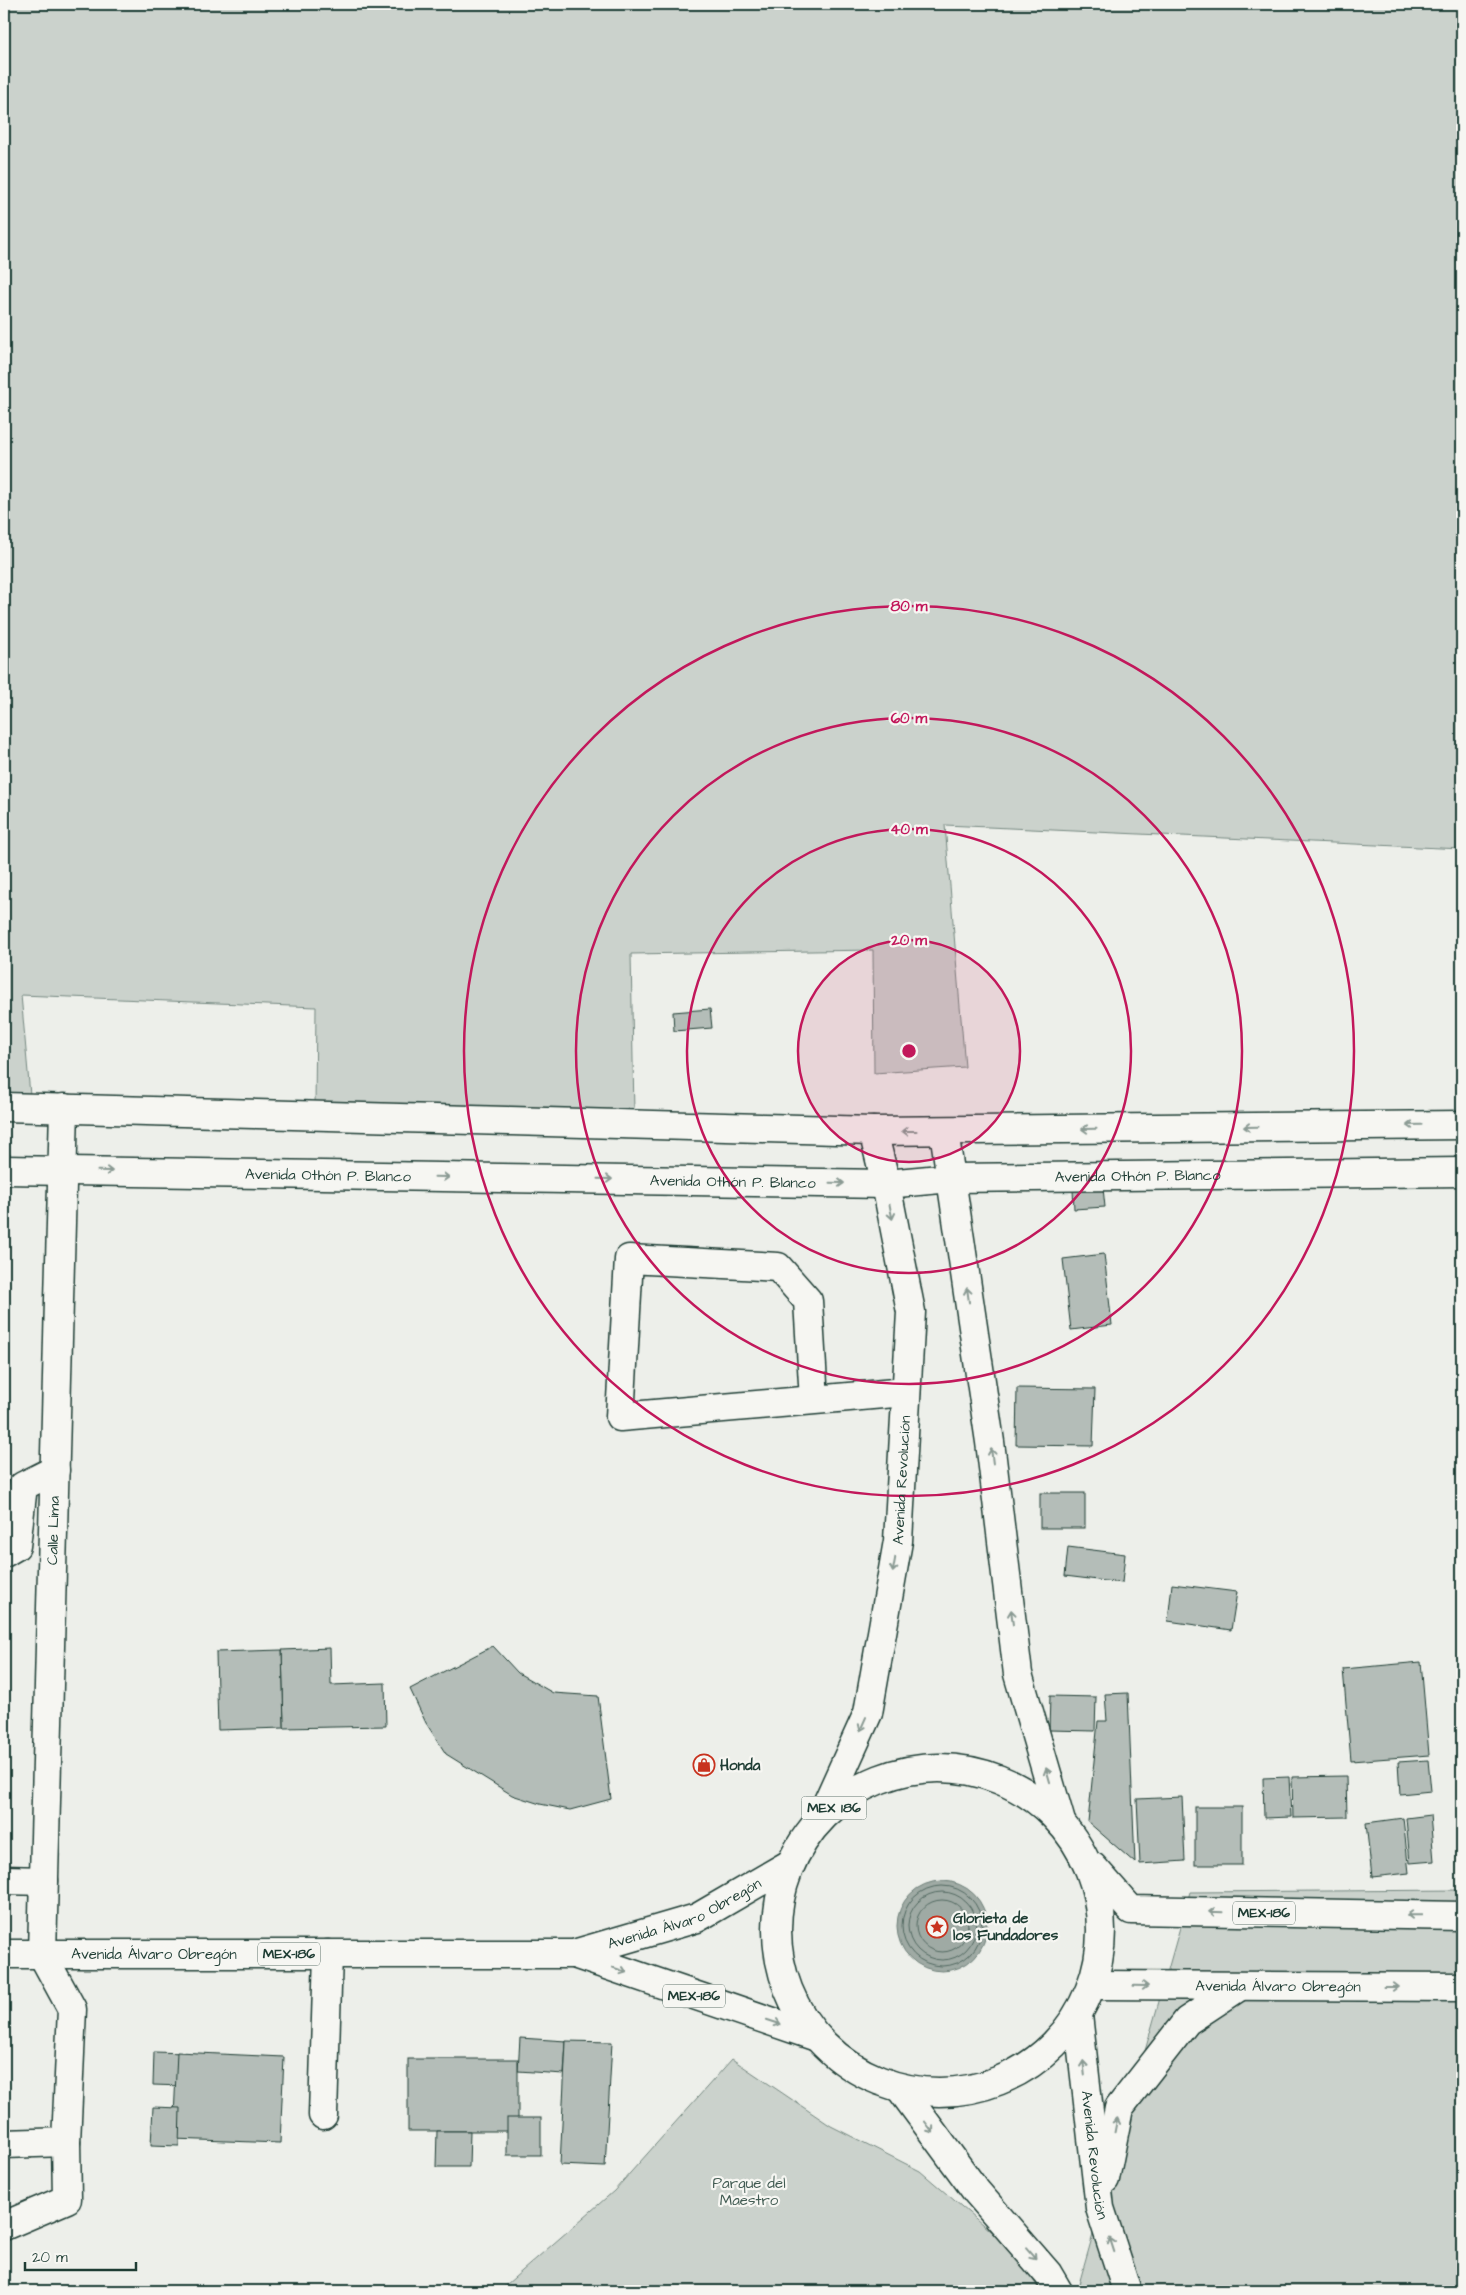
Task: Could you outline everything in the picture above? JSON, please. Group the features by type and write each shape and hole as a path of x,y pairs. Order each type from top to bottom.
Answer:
{"street":[{"path":"4,1108 64,1108 873,1130 1462,1125"},
{"name":"Calle Lima","path":"42,1954 64,1108"},
{"name":"Avenida Revolución","path":"820,1819 868,1713 898,1541 910,1312 886,1184 873,1130"},
{"path":"944,1130 990,1442 1018,1674 1061,1822"},
{"name":"Avenida Othón P. Blanco","path":"4,1170 886,1184 951,1178 1462,1172"},
{"path":"814,1400 808,1301 778,1268 629,1260 620,1417 906,1392"},
{"path":"4,1554 16,1546 23,1486 55,1470"},
{"name":"Avenida Álvaro Obregón","path":"1087,1860 1100,1901 1102,1944 1093,1986 1078,2015 1045,2054 1001,2081 951,2092 900,2088 853,2069 814,2036 790,1997 777,1953 777,1908 790,1864 803,1840 820,1819 863,1786 915,1770 968,1770 1019,1788 1061,1822 1087,1860 1131,1910 1462,1916"},
{"name":"Avenida Álvaro Obregón","path":"4,1954 574,1954 697,1918 790,1864"},
{"path":"4,1880 44,1881"},
{"path":"4,2226 66,2199 66,2142 72,2009 42,1954"},
{"path":"324,2114 328,1954"},
{"name":"Avenida Álvaro Obregón","path":"574,1954 814,2036"},
{"name":"Avenida Álvaro Obregón","path":"1093,1986 1237,1988 1462,1987"},
{"path":"1100,2208 1119,2108 1187,2021 1237,1988"},
{"name":"Avenida Revolución","path":"1078,2015 1100,2208 1127,2291"},
{"path":"900,2088 976,2190 1048,2274 1058,2291"},
{"path":"4,2144 66,2142"}],"green space":[{"path":"4,4 1462,4 1462,849 945,825 965,1067 874,1073 873,950 631,954 634,1113 315,1109 316,1007 21,995 30,1095 4,1094"},
{"path":"1462,1890 1462,2291 1077,2291 1190,1892"},
{"name":"Parque del Maestro","path":"732,2059 831,2126 920,2171 1017,2254 1040,2291 499,2291 614,2191"}],"water":[{"path":"942,1881 959,1884 974,1894 984,1909 987,1926 984,1943 974,1958 959,1968 942,1971 925,1968 910,1958 900,1943 897,1926 900,1909 910,1894 925,1884"}],"building":[{"path":"710,1009 712,1028 674,1031 673,1012"},
{"path":"1103,1188 1105,1207 1074,1209 1073,1190"},
{"path":"1104,1254 1112,1325 1071,1330 1063,1259"},
{"path":"1017,1388 1095,1389 1093,1446 1016,1445"},
{"path":"1040,1493 1085,1493 1085,1528 1040,1528"},
{"path":"1068,1547 1125,1554 1122,1583 1065,1576"},
{"path":"1172,1584 1237,1592 1231,1630 1168,1621"},
{"path":"493,1646 518,1673 553,1693 598,1696 611,1799 570,1810 540,1804 512,1795 446,1754 426,1723 410,1689"},
{"path":"330,1648 331,1685 385,1683 386,1726 284,1728 282,1650"},
{"path":"282,1650 284,1728 218,1730 216,1652"},
{"path":"1421,1662 1429,1755 1351,1761 1343,1669"},
{"path":"1128,1693 1135,1863 1088,1822 1098,1721 1107,1721 1105,1694"},
{"path":"1050,1696 1096,1697 1095,1731 1049,1730"},
{"path":"1428,1760 1431,1791 1400,1794 1398,1762"},
{"path":"1346,1776 1347,1817 1293,1818 1292,1777"},
{"path":"1289,1777 1291,1817 1264,1818 1263,1778"},
{"path":"1182,1797 1185,1861 1140,1864 1137,1799"},
{"path":"1195,1807 1242,1807 1242,1865 1195,1865"},
{"path":"1430,1815 1434,1861 1410,1863 1406,1818"},
{"path":"1403,1818 1409,1873 1372,1877 1366,1823"},
{"path":"520,2038 566,2041 564,2074 518,2071"},
{"path":"566,2041 612,2042 605,2167 560,2165"},
{"path":"154,2052 185,2053 183,2086 153,2085"},
{"path":"177,2052 284,2057 280,2143 173,2139"},
{"path":"408,2059 518,2059 518,2131 408,2131"},
{"path":"153,2107 180,2108 179,2146 151,2145"},
{"path":"507,2118 541,2118 541,2155 507,2155"},
{"path":"437,2131 470,2131 469,2167 436,2167"}],"place":[{"name":"Honda","path":"704,1765"},
{"name":"Glorieta de los Fundadores","path":"937,1927"}]}
